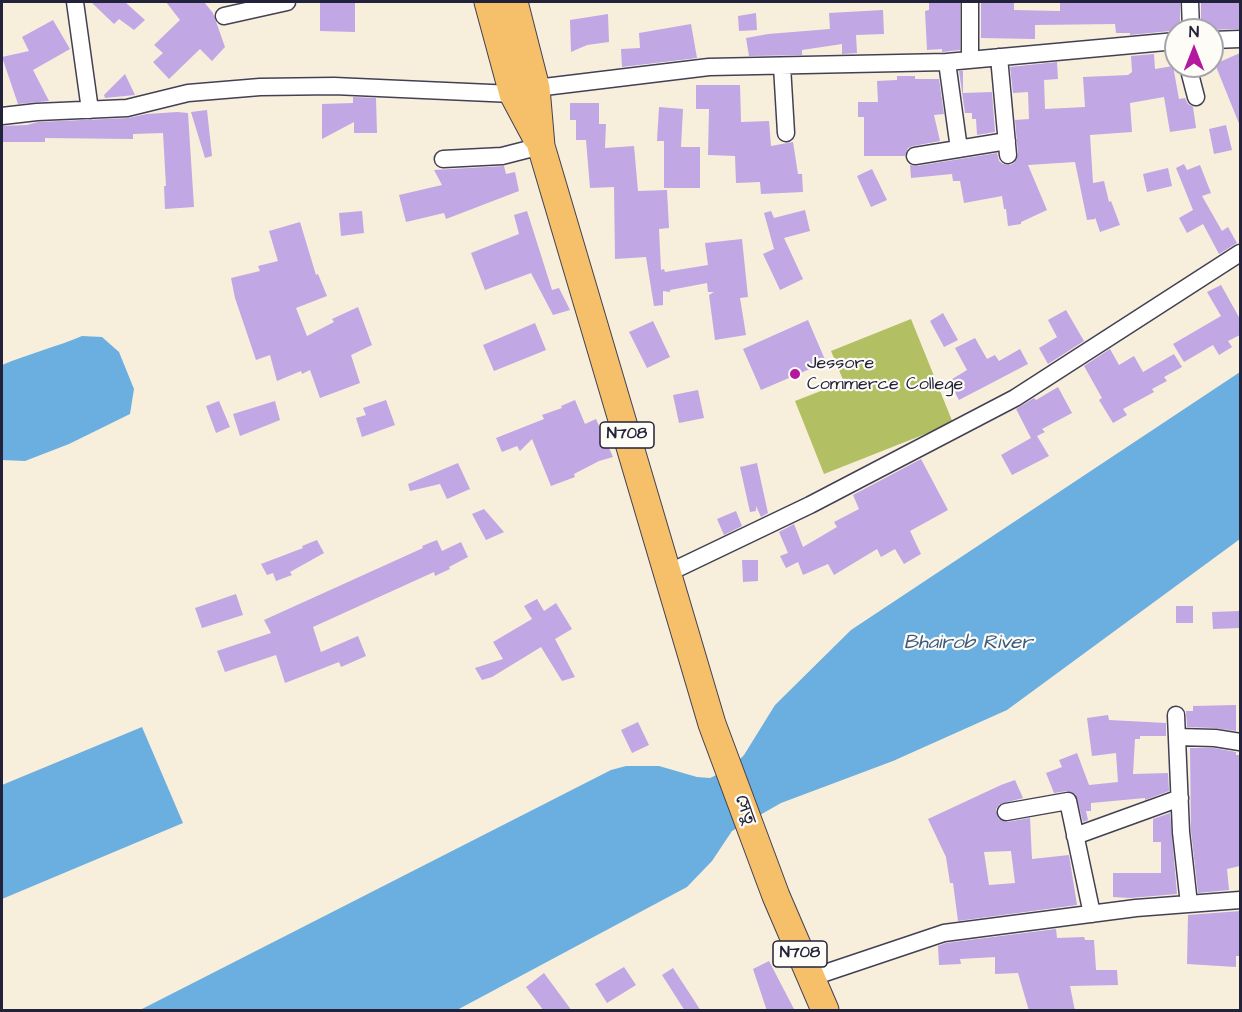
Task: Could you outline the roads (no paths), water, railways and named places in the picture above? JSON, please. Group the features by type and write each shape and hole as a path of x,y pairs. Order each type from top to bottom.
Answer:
{"highway":[{"name":"N708","path":"488,2 524,91 668,573"},
{"name":"N708","path":"514,2 524,91"},
{"name":"সেতু","path":"668,573 712,724 776,896 810,978"},
{"name":"N708","path":"810,978 825,1011"}],"street":[{"path":"75,2 90,110"},
{"path":"224,16 287,2"},
{"path":"970,2 970,60"},
{"path":"1190,2 1191,18"},
{"path":"1224,40 1240,39"},
{"path":"2,116 127,108 188,93 261,87 334,86 524,91 709,67 947,62 1164,42"},
{"path":"915,156 959,149 1007,148 999,57"},
{"path":"947,62 959,149"},
{"path":"782,66 786,133"},
{"path":"1191,78 1196,97"},
{"path":"443,159 502,156 541,146"},
{"path":"668,573 810,505 1015,398 1240,253"},
{"path":"1176,715 1189,904"},
{"path":"1177,737 1215,738 1240,742"},
{"path":"1076,836 1180,798"},
{"path":"1006,812 1068,801 1092,914"},
{"path":"810,978 944,933 1092,914 1240,900"}],"water":[{"path":"82,336 102,337 119,352 134,389 130,414 69,444 25,461 2,460 2,365"},
{"name":"Bhairob River","path":"1240,372 1240,539 1007,710 893,761 781,803 732,831 712,861 687,887 457,1010 140,1010 611,770 626,766 659,766 697,777 710,778 731,768 744,755 775,705 851,630"},
{"path":"142,727 183,823 2,899 2,785"}],"place":[{"name":"Jessore Commerce College","path":"795,374"}]}
